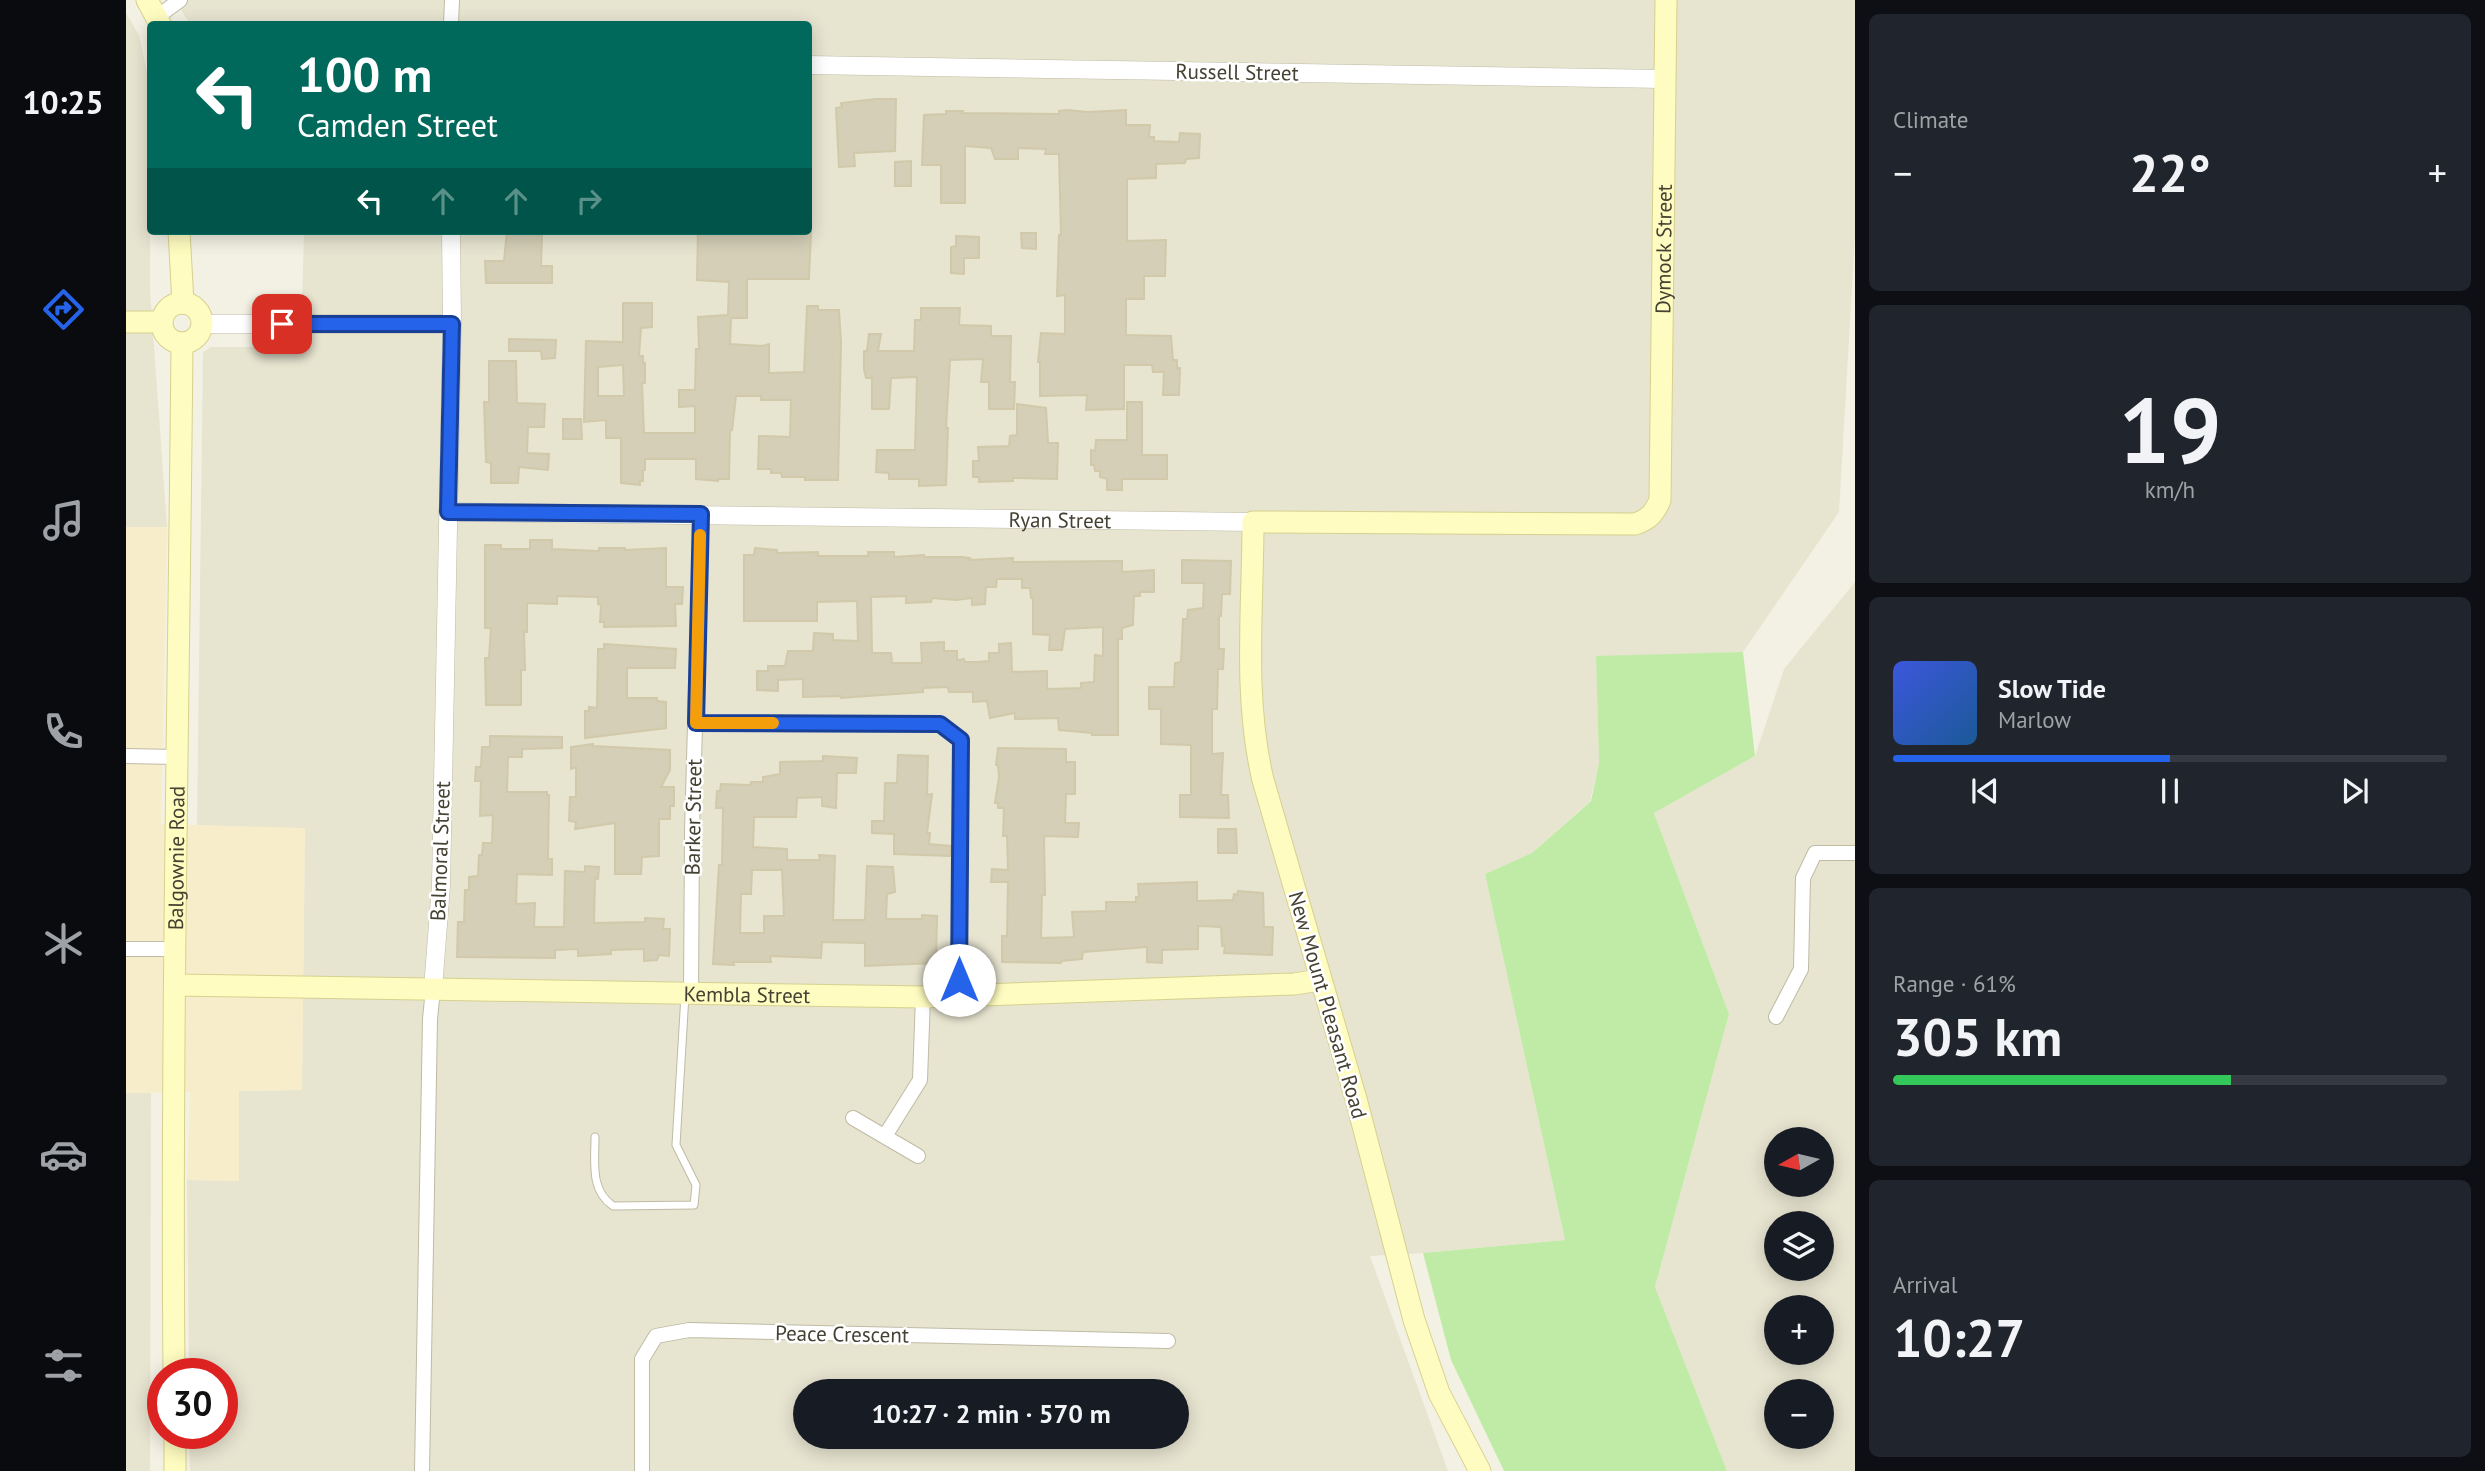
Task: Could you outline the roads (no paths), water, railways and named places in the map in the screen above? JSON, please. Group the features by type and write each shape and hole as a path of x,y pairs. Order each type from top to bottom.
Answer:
{"main road":[{"name":"Dymock Street","path":"1660,500 1666,0"},
{"path":"179,235 183,303"},
{"path":"183,303 195,307 202,318 198,335 183,343 170,339 162,323 166,310 183,303"},
{"path":"126,323 162,323"},
{"name":"Balgownie Road","path":"174,1358 173,948 183,343"},
{"name":"Ryan Street","path":"1253,522 1635,524 1646,520 1660,500"},
{"name":"New Mount Pleasant Road","path":"1253,522 1251,701 1256,749 1356,1099 1414,1320 1439,1394 1480,1471"},
{"name":"Kembla Street","path":"175,985 923,997 1294,984 1320,980"},
{"path":"175,1449 175,1471"}],"street":[{"path":"155,14 180,0"},
{"path":"451,21 452,0"},
{"name":"Russell Street","path":"812,65 1665,79"},
{"name":"Balmoral Street","path":"422,1471 430,1018 441,884 452,324 451,235"},
{"path":"202,324 452,324"},
{"name":"Ryan Street","path":"448,512 1253,522"},
{"name":"Barker Street","path":"688,994 701,514"},
{"path":"696,723 940,724 961,740 959,995"},
{"path":"126,756 177,757"},
{"path":"1776,1017 1801,969 1803,878 1815,853 1855,853"},
{"path":"126,948 173,948"},
{"path":"885,1136 919,1080 923,997"},
{"path":"853,1118 918,1156"},
{"name":"Peace Crescent","path":"642,1471 642,1359 656,1336 689,1330 1168,1341"}],"lane":[{"path":"595,1137 596,1185 604,1199 613,1206 694,1205 696,1185 676,1145 688,994"}]}
